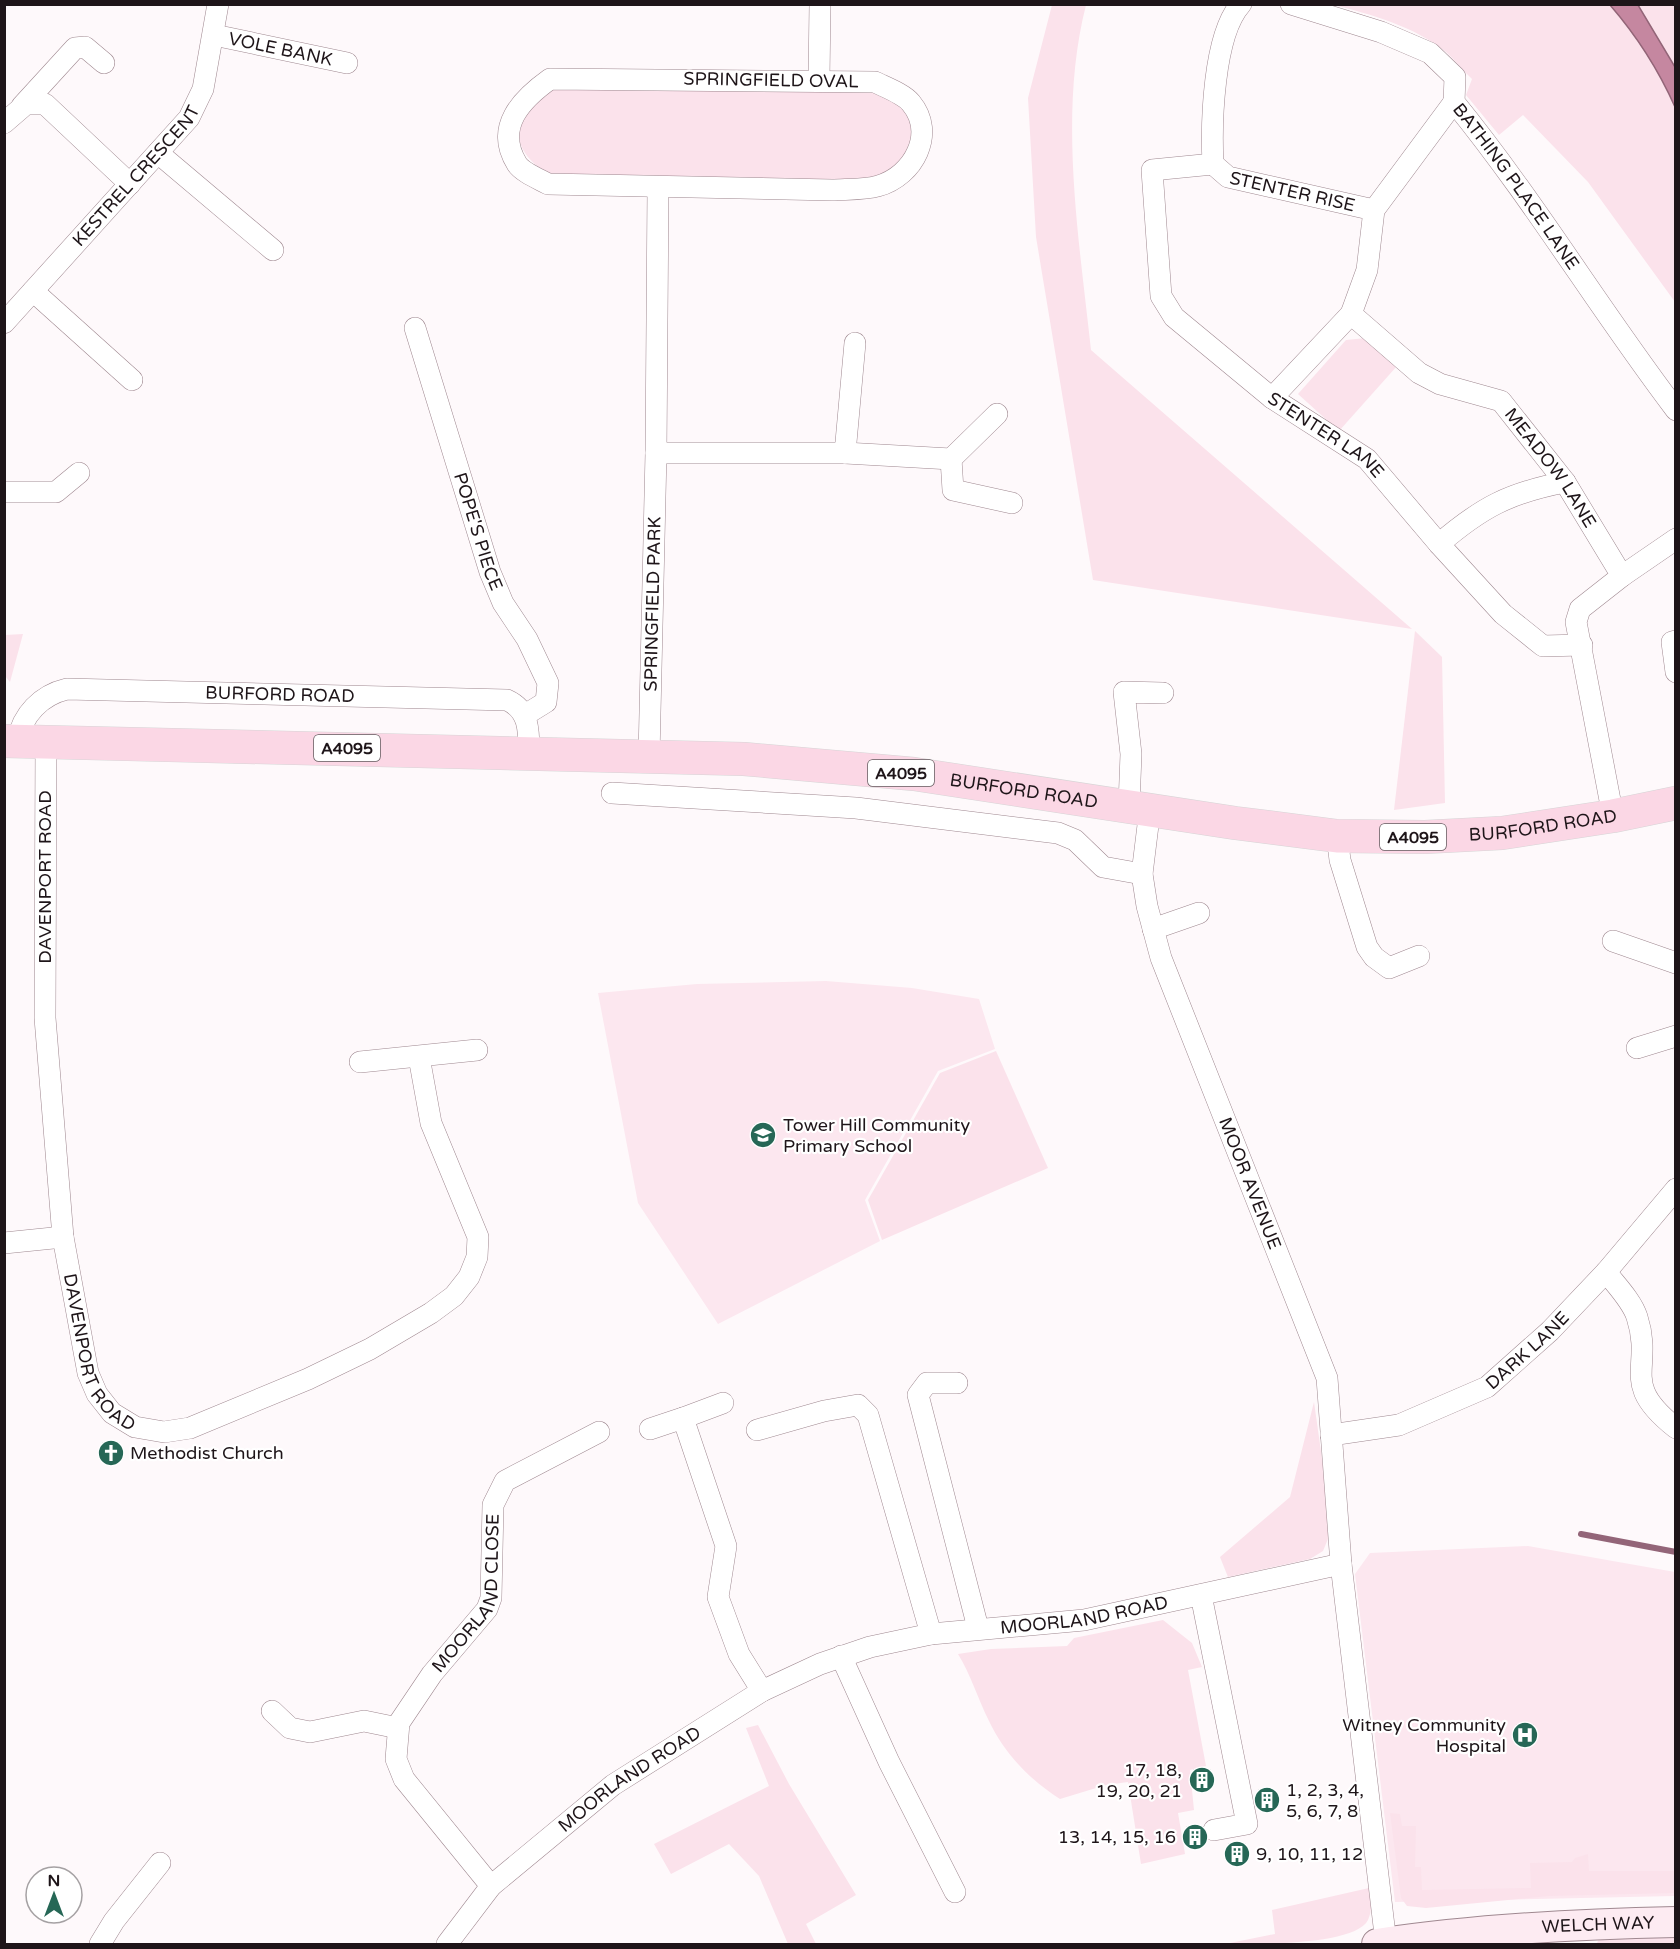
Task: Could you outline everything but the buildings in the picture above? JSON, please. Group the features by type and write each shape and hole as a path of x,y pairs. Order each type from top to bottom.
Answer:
{"main road":[{"name":"BURFORD ROAD","path":"23,740 744,759 914,774 1337,836 1425,837 1502,832 1613,816 1676,803"}],"street":[{"name":"KESTREL CRESCENT","path":"4,323 189,118 200,98 214,35 218,4"},
{"path":"819,79 820,4"},
{"path":"1213,164 1211,132 1217,74 1226,29 1241,4"},
{"name":"BATHING PLACE LANE","path":"1292,4 1380,32 1430,53 1455,77 1454,102 1502,162 1627,346 1676,410"},
{"name":"VOLE BANK","path":"214,35 347,63"},
{"path":"4,123 75,48 85,47 104,63"},
{"name":"SPRINGFIELD OVAL","path":"550,79 819,79 875,82 911,102 924,132 917,156 902,173 879,186 832,190 658,189 548,184 518,165 509,143 512,118 525,96 550,79"},
{"path":"1272,398 1351,314 1367,270 1374,210 1454,102"},
{"path":"22,106 36,103 50,107 130,184"},
{"path":"158,153 273,250"},
{"name":"STENTER LANE","path":"1213,164 1152,170 1161,296 1174,317 1272,398 1367,459 1439,544 1503,614 1543,646 1582,645"},
{"name":"STENTER RISE","path":"1213,164 1228,177 1374,210"},
{"name":"SPRINGFIELD PARK","path":"649,756 656,453 658,189"},
{"path":"33,291 132,380"},
{"name":"MEADOW LANE","path":"1351,314 1419,373 1440,384 1501,401 1565,482 1622,576"},
{"name":"POPE'S PIECE","path":"415,328 490,572 502,603 527,639 548,683 546,702 525,715"},
{"path":"845,453 855,343"},
{"path":"656,453 845,453 951,459 997,414"},
{"path":"951,459 953,490 1012,503"},
{"path":"4,492 56,492 79,473"},
{"path":"1439,544 1465,521 1496,502 1531,489 1565,482"},
{"path":"1613,816 1576,622 1580,609 1622,576 1676,539"},
{"path":"1676,641 1672,642 1676,672"},
{"name":"BURFORD ROAD","path":"23,740 21,724 27,714 47,697 67,689 507,700 518,705 525,715"},
{"name":"MOOR AVENUE","path":"1163,693 1124,692 1139,807 1142,874 1153,929 1161,958 1327,1378 1341,1564"},
{"path":"525,715 529,752"},
{"name":"DAVENPORT ROAD","path":"23,740 63,1237 88,1373 96,1395 112,1413 135,1427 164,1432 190,1428 308,1379 370,1349 431,1313 454,1296 469,1277 477,1257 478,1237 431,1123 419,1057"},
{"name":"BURFORD ROAD","path":"612,793 866,809 1058,832 1075,840 1103,867 1142,874"},
{"path":"1337,836 1350,893 1367,947 1374,957 1389,968 1419,956"},
{"path":"1153,929 1199,913"},
{"path":"1613,941 1676,963"},
{"path":"1637,1048 1676,1036"},
{"path":"360,1062 477,1050"},
{"name":"DARK LANE","path":"1331,1435 1399,1425 1487,1387 1550,1331 1606,1272 1676,1189"},
{"path":"4,1243 63,1237"},
{"path":"1606,1272 1637,1315 1642,1339 1640,1379 1647,1401 1676,1428"},
{"path":"957,1383 927,1383 918,1395 978,1628"},
{"path":"650,1429 723,1403"},
{"path":"757,1430 824,1411 858,1405 868,1415 931,1634"},
{"path":"683,1418 726,1546 717,1587 718,1597 739,1654 762,1691"},
{"name":"MOORLAND CLOSE","path":"491,1886 404,1779 396,1759 398,1728 432,1674 488,1609 492,1588 493,1505 505,1481 599,1432"},
{"path":"1341,1564 1382,1944"},
{"name":"MOORLAND ROAD","path":"447,1944 491,1886 613,1785 762,1691 842,1656 931,1634 1084,1620 1341,1564"},
{"path":"1201,1595 1247,1824 1214,1830"},
{"path":"842,1656 889,1762 955,1892"},
{"path":"272,1711 290,1728 310,1732 364,1721 398,1728"},
{"path":"100,1944 114,1921 160,1863"},
{"name":"WELCH WAY","path":"1382,1944 1473,1932 1586,1934 1676,1922"}],"shaded area":[{"path":"1052,5 1086,5 1073,89 1072,133 1077,220 1091,350 1412,629 1093,580 1036,237 1028,98"},
{"path":"1334,5 1610,5 1646,53 1675,107 1675,302 1588,182 1523,115 1499,135 1466,95 1472,79 1446,52 1421,35 1407,29 1377,17"},
{"path":"1610,5 1638,5 1675,67 1675,107 1646,54"},
{"path":"1638,5 1675,5 1675,67"},
{"path":"550,88 874,89 893,98 904,107 912,125 912,135 906,154 892,170 866,180 560,176 549,173 531,161 524,152 518,132 525,110"},
{"path":"1366,338 1397,366 1339,431 1298,394 1346,340"},
{"path":"1415,631 1442,657 1445,803 1394,810"},
{"path":"23,634 10,682 5,676 5,635"},
{"name":"Tower Hill Community Primary School","path":"826,981 912,988 979,999 995,1049 938,1071 865,1200 880,1241 718,1324 638,1203 598,993 697,984"},
{"path":"996,1051 1048,1168 882,1240 868,1200 940,1073"},
{"path":"1314,1402 1332,1529 1323,1551 1310,1559 1228,1577 1220,1557 1290,1497"},
{"name":"Witney Community Hospital","path":"1528,1546 1675,1572 1675,1896 1395,1902 1355,1574 1370,1553"},
{"path":"1163,1620 1192,1643 1202,1667 1188,1670 1206,1766 1190,1770 1194,1810 1178,1813 1185,1854 1141,1864 1128,1782 1106,1785 1060,1799 1049,1792 1019,1765 1002,1744 958,1654 991,1649 1067,1646 1074,1638"},
{"path":"758,1725 789,1784 856,1895 806,1924 816,1944 788,1944 759,1876 729,1844 671,1874 654,1844 769,1786 746,1728"},
{"path":"1390,1813 1400,1814 1402,1826 1416,1826 1415,1867 1421,1867 1422,1890 1531,1888 1530,1863 1572,1862 1575,1858 1588,1854 1589,1871 1675,1871 1675,1893 1549,1896 1426,1908 1407,1906 1401,1898"},
{"path":"1369,1888 1371,1908 1368,1920 1359,1928 1344,1935 1302,1942 1225,1944 1275,1934 1272,1910"},
{"path":"1675,1934 1675,1943 1597,1943 1599,1939"}],"waterway":[{"path":"1581,1534 1676,1552"}],"place":[{"name":"Tower Hill Community Primary School","path":"763,1135"},
{"name":"Methodist Church","path":"111,1453"},
{"name":"Witney Community Hospital","path":"1525,1735"},
{"name":"17, 18, 19, 20, 21","path":"1202,1780"},
{"name":"1, 2, 3, 4, 5, 6, 7, 8","path":"1267,1800"},
{"name":"13, 14, 15, 16","path":"1195,1837"},
{"name":"9, 10, 11, 12","path":"1237,1854"}]}
